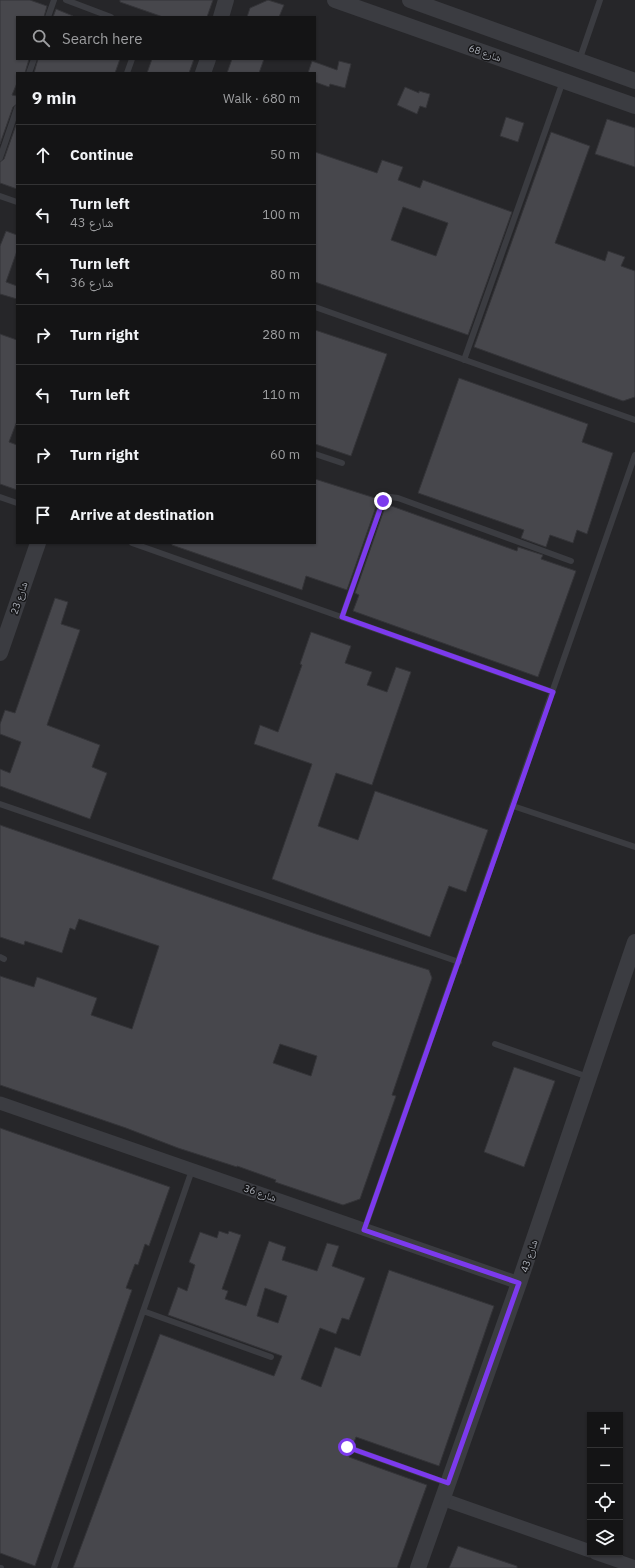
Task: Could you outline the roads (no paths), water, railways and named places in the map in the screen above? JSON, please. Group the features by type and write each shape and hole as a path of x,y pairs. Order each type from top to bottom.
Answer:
{"street":[{"name":"شارع 68","path":"335,0 635,106"},
{"path":"410,0 635,81"},
{"path":"204,72 208,60"},
{"name":"شارع 23","path":"0,653 38,544"},
{"name":"شارع 43","path":"418,1568 519,1283 635,942"},
{"name":"شارع 36","path":"0,1103 519,1283"},
{"path":"442,1499 587,1550"},
{"path":"604,1556 635,1567"}],"lane":[{"path":"48,16 54,0"},
{"path":"66,0 108,16"},
{"path":"579,61 600,0"},
{"path":"29,72 34,60"},
{"path":"127,72 132,60"},
{"path":"464,360 563,80"},
{"path":"0,158 16,111"},
{"path":"0,196 16,202"},
{"path":"316,307 635,420"},
{"path":"316,454 342,463"},
{"path":"364,1230 459,962 635,455"},
{"path":"0,497 16,503"},
{"path":"342,617 383,501 390,497 398,498 571,562"},
{"path":"135,544 553,692"},
{"path":"0,804 459,962"},
{"path":"513,806 635,847"},
{"path":"495,1044 589,1077"},
{"path":"54,1568 192,1170"},
{"path":"143,1312 271,1357"},
{"path":"347,1447 448,1483"}]}
